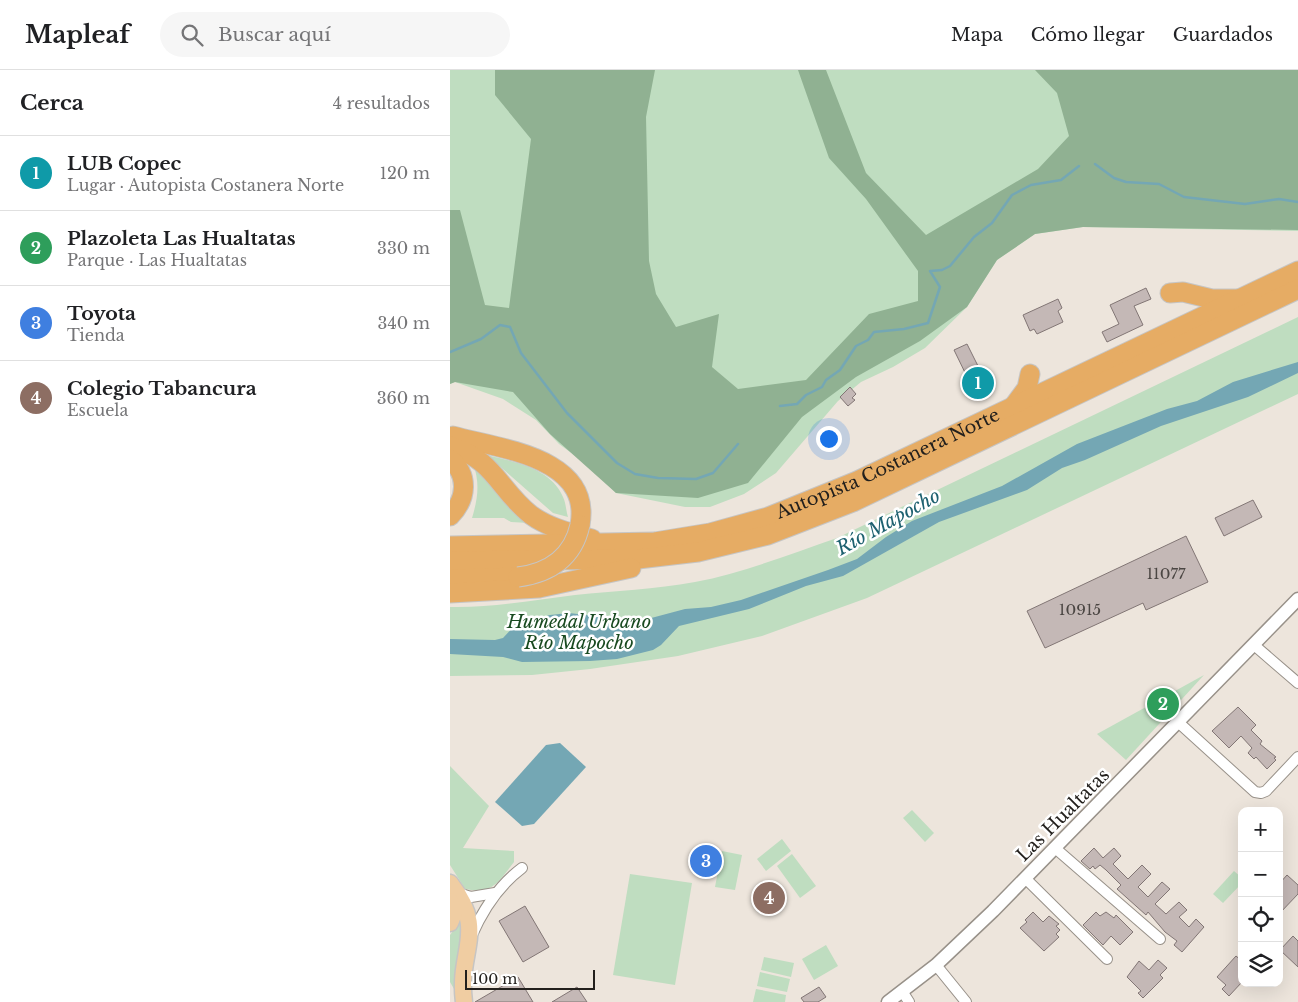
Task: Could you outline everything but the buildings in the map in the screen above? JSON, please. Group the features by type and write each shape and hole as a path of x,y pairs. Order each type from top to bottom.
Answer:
{"highway":[{"name":"Autopista Costanera Norte","path":"450,546 616,544 693,537 768,517 842,488 1010,410 1298,271"},
{"name":"Autopista Costanera Norte","path":"450,560 600,560 674,555 744,542 824,515 1298,290"},
{"path":"1170,293 1183,292 1212,299 1245,298"},
{"path":"1010,410 1023,395 1030,374"},
{"path":"450,436 538,459 558,469 570,481 578,494 581,508 580,525 572,546 558,562 539,573 518,577 450,579"},
{"path":"450,446 467,452 483,462 518,503 538,519 563,530 616,544"},
{"path":"450,459 460,472 464,489 461,501 450,516"},
{"path":"450,535 496,536 566,545"},
{"path":"456,593 519,590 558,585 648,564 674,555"}],"main road":[{"path":"450,923 454,913 453,892"},
{"path":"453,892 469,918 468,944 463,973 464,1002"},
{"path":"450,992 456,1002"}],"street":[{"name":"Las Hualtatas","path":"888,1002 906,997 936,965 1056,848 1298,599"},
{"path":"1254,645 1298,683"},
{"path":"1178,722 1255,792 1261,793 1266,791 1298,757"},
{"path":"1056,848 1160,939"},
{"path":"468,944 484,910 496,893 522,868"},
{"path":"1026,878 1107,959"},
{"path":"453,892 471,896 496,893"},
{"path":"936,965 966,1002"}],"green space":[{"path":"450,70 1298,70 1298,231 1083,227 1035,234 997,260 967,307 925,348 893,367 861,382 838,401 776,473 744,494 710,507 685,507 616,493 585,463 559,444 536,420 503,399 455,382 450,384"},
{"path":"495,70 655,70 646,117 649,261 656,294 676,327 719,314 712,367 738,389 806,380 869,314 918,301 918,271 866,199 829,158 798,70 826,70 866,173 926,235 1038,169 1069,136 1057,93 1035,70 1298,70 1298,230 1083,227 1035,234 997,260 967,307 920,341 856,377 802,417 748,483 698,498 616,493 550,434 513,392 455,382 450,384 450,210 460,210 485,305 509,308 531,139 495,95"},
{"name":"Humedal Urbano Río Mapocho","path":"1298,317 1298,394 867,598 762,636 678,656 590,669 532,675 450,676 450,607 497,605 695,582 731,574 784,557 837,538"},
{"path":"487,455 531,468 550,479 563,497 568,517 553,513"},
{"path":"473,463 507,505 529,523 511,522 504,518 472,518 477,490 477,477"},
{"path":"1204,675 1126,760 1097,734"},
{"path":"450,766 489,806 463,848 514,851 514,862 504,875 489,888 482,890 465,889 450,865"},
{"path":"912,810 934,833 925,842 903,818"},
{"path":"782,839 791,851 766,871 757,859"},
{"path":"722,851 742,855 735,890 715,887"},
{"path":"792,854 816,886 800,898 777,866"},
{"path":"1234,871 1238,874 1238,887 1223,903 1213,894"},
{"path":"630,874 692,883 675,985 613,975"},
{"path":"459,914 462,933 457,974 457,994 450,982 450,935 457,926"},
{"path":"826,945 838,966 814,980 802,959"},
{"path":"764,957 794,963 791,977 761,970"},
{"path":"760,972 790,979 787,992 757,986"},
{"path":"756,989 786,995 785,1002 753,1002"}],"water":[{"path":"1298,362 1298,373 1248,397 1161,426 1085,460 1062,468 1027,490 939,522 843,576 806,586 749,609 679,626 661,645 653,650 617,659 590,661 522,662 503,657 450,654 450,639 495,640 503,638 517,623 550,615 569,613 640,621 685,609 711,607 741,600 857,559 886,537 912,521 1002,486 1077,444 1167,409 1197,401 1233,382"},
{"path":"560,743 586,767 534,824 522,826 495,802 546,745"}],"waterway":[{"path":"1095,164 1114,178 1126,182 1159,184 1184,197 1245,204 1279,199 1298,202"},
{"path":"780,406 797,404 806,395 822,387 826,380 840,370 856,346 868,340 874,332 904,329 928,323 940,287 930,271 942,270 950,266 974,237 992,223 1012,195 1031,185 1061,180 1079,166"},
{"path":"450,352 481,339 500,325 510,327 521,353 567,413 617,463 635,474 658,478 696,479 713,473 738,444"}],"place":[{"name":"LUB Copec","path":"978,383"},
{"name":"Plazoleta Las Hualtatas","path":"1163,704"},
{"name":"Toyota","path":"706,861"},
{"name":"Colegio Tabancura","path":"769,898"}],"water label":[{"name":"Río Mapocho","path":"888,522"}]}
